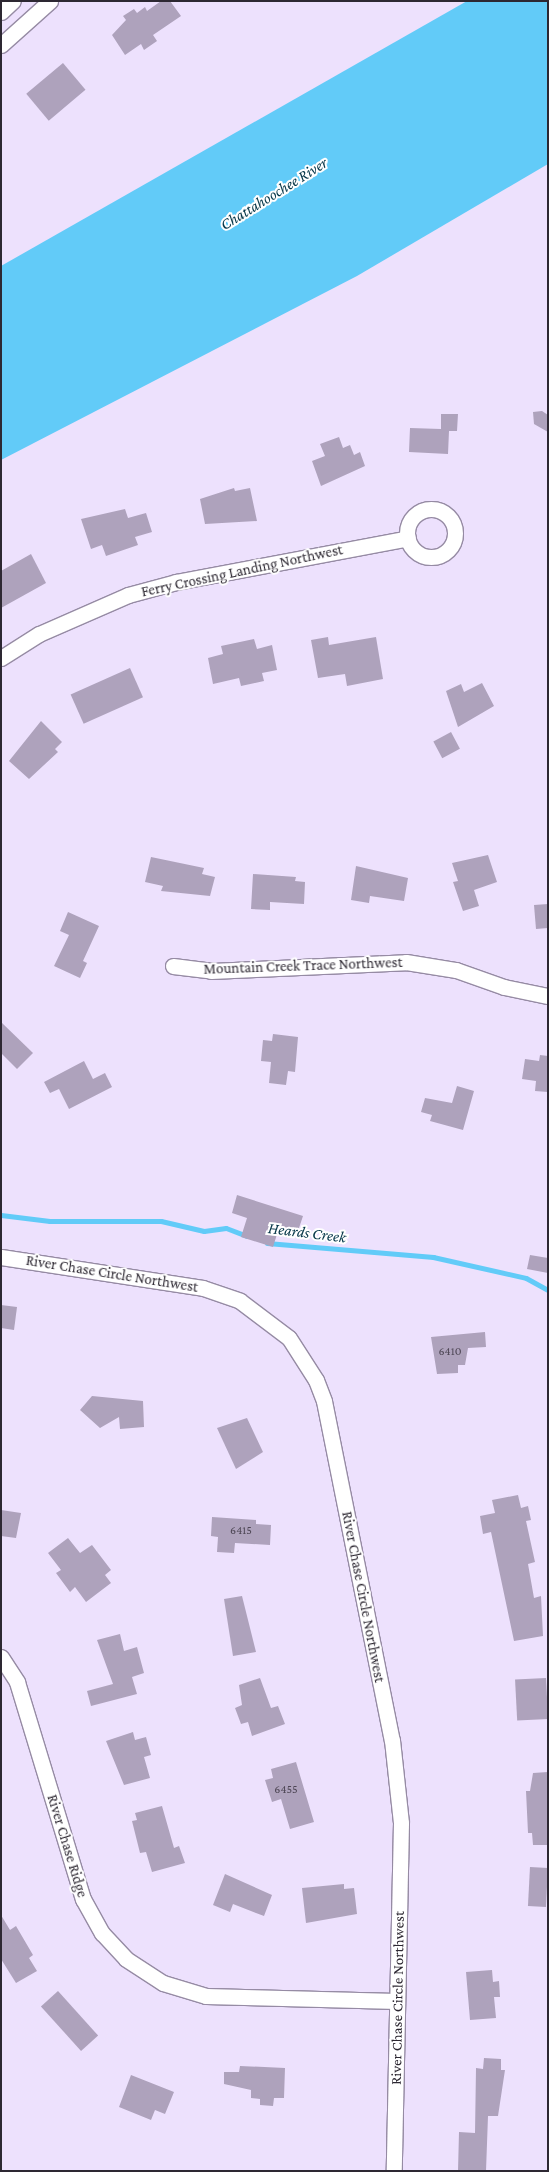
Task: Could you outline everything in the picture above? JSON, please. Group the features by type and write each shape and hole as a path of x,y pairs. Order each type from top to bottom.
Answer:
{"street":[{"path":"1,12 13,1"},
{"path":"1,44 50,1"},
{"name":"Ferry Crossing Landing Northwest","path":"1,658 56,625 128,595 176,582 408,538"},
{"name":"Mountain Creek Trace Northwest","path":"173,966 211,971 406,962 456,970 504,987 548,996"},
{"name":"River Chase Circle Northwest","path":"1,1257 203,1288 240,1301 289,1338 316,1380 324,1401 392,1740 401,1823 394,2171"},
{"name":"River Chase Ridge","path":"1,1657 17,1682 83,1899 102,1933 126,1959 163,1984 206,1996 398,2001"}],"water":[{"name":"Chattahoochee River","path":"467,1 548,1 548,164 357,276 1,460 1,266"}],"building":[{"path":"161,1 170,1 181,16 153,35 157,41 144,50 141,44 125,55 112,35 126,20 123,16 134,9 137,13 145,7 147,11"},
{"path":"63,63 85,90 49,121 26,94"},
{"path":"542,411 548,415 548,432 534,424 533,412"},
{"path":"441,414 458,414 457,431 449,431 448,454 409,452 410,428 441,429"},
{"path":"339,437 343,448 350,445 354,455 360,452 365,466 321,486 312,461 325,456 320,444"},
{"path":"234,488 235,491 250,488 257,521 205,524 200,499"},
{"path":"125,509 128,518 146,513 152,532 135,537 138,545 106,556 102,545 91,549 81,519"},
{"path":"31,554 46,583 1,608 1,571"},
{"path":"328,637 329,645 376,637 383,679 347,686 345,674 318,678 311,640"},
{"path":"254,639 257,649 272,645 277,670 262,673 264,681 241,686 239,678 213,684 208,658 223,654 221,646"},
{"path":"130,668 143,697 84,724 71,694"},
{"path":"482,683 494,706 458,727 446,691 461,684 464,692"},
{"path":"41,721 62,742 55,749 58,752 29,779 9,761"},
{"path":"451,732 460,749 442,758 433,741"},
{"path":"488,855 497,882 474,890 479,906 463,911 453,882 458,881 452,863"},
{"path":"151,857 204,868 202,874 215,877 210,896 161,891 163,886 145,882"},
{"path":"356,866 408,878 404,901 370,896 369,903 351,900"},
{"path":"253,874 296,877 295,881 305,882 304,904 270,902 270,910 251,909"},
{"path":"548,904 548,928 536,929 534,905"},
{"path":"68,912 99,926 83,961 87,963 80,978 54,966 69,935 60,931"},
{"path":"1,1022 33,1053 17,1069 1,1053"},
{"path":"273,1034 298,1037 295,1072 288,1071 286,1085 269,1083 271,1062 261,1061 263,1040 272,1041"},
{"path":"540,1055 548,1056 548,1092 535,1091 536,1081 522,1079 525,1059 539,1061"},
{"path":"84,1061 93,1079 105,1073 112,1087 69,1109 59,1089 50,1093 44,1082"},
{"path":"457,1086 474,1091 463,1130 430,1121 432,1115 421,1112 425,1098 452,1103"},
{"path":"237,1195 303,1216 297,1234 279,1228 273,1247 241,1237 247,1218 232,1213"},
{"path":"530,1255 548,1258 548,1273 527,1269"},
{"path":"1,1305 17,1307 14,1330 1,1328"},
{"path":"485,1332 486,1347 468,1348 465,1365 458,1365 458,1373 437,1374 431,1337"},
{"path":"92,1396 143,1401 144,1427 120,1429 119,1417 100,1428 80,1410"},
{"path":"247,1418 263,1452 236,1469 217,1428"},
{"path":"518,1495 521,1508 528,1506 531,1520 526,1521 535,1562 528,1564 534,1598 541,1596 543,1636 514,1641 491,1532 483,1534 480,1516 495,1513 492,1500"},
{"path":"1,1510 21,1513 16,1538 1,1536"},
{"path":"212,1517 256,1520 256,1524 271,1525 270,1545 235,1543 234,1553 217,1552 218,1537 211,1536"},
{"path":"68,1538 80,1553 92,1545 111,1570 105,1575 111,1583 86,1602 75,1587 70,1592 56,1573 61,1570 48,1553"},
{"path":"242,1596 256,1652 233,1656 224,1599"},
{"path":"120,1634 124,1651 137,1647 144,1673 132,1677 137,1694 91,1706 87,1691 113,1684 97,1640"},
{"path":"260,1678 271,1708 278,1706 285,1724 252,1736 248,1722 241,1724 235,1708 242,1705 239,1685"},
{"path":"546,1678 548,1719 517,1721 515,1680"},
{"path":"133,1732 135,1740 146,1737 151,1755 144,1757 150,1778 124,1785 106,1741"},
{"path":"296,1762 314,1822 290,1829 281,1799 272,1802 265,1780 273,1778 271,1769"},
{"path":"548,1772 548,1845 533,1845 532,1833 528,1833 526,1791 530,1791 533,1773"},
{"path":"162,1806 174,1848 179,1846 185,1863 152,1872 146,1852 140,1853 132,1821 137,1820 135,1813"},
{"path":"530,1867 548,1868 546,1907 528,1906"},
{"path":"225,1874 272,1895 264,1916 233,1904 230,1912 213,1905"},
{"path":"344,1884 344,1889 354,1888 357,1914 306,1923 302,1888"},
{"path":"1,1915 10,1930 16,1926 33,1955 29,1958 37,1971 16,1983 1,1959"},
{"path":"492,1970 493,1982 499,1981 500,1997 494,1997 496,2018 470,2020 466,1972"},
{"path":"58,1991 98,2036 81,2051 41,2006"},
{"path":"484,2058 501,2059 501,2070 505,2070 498,2116 488,2116 486,2171 458,2171 459,2132 475,2133 476,2068 483,2069"},
{"path":"240,2066 285,2068 284,2098 274,2098 273,2106 260,2105 260,2099 251,2098 251,2090 224,2084 224,2072 239,2072"},
{"path":"131,2075 174,2092 165,2114 155,2110 151,2120 119,2107"}],"waterway":[{"name":"Heards Creek","path":"1,1215 50,1221 161,1221 204,1231 226,1228 247,1236"},
{"name":"Heards Creek","path":"267,1243 433,1257 526,1278 548,1290"}]}
